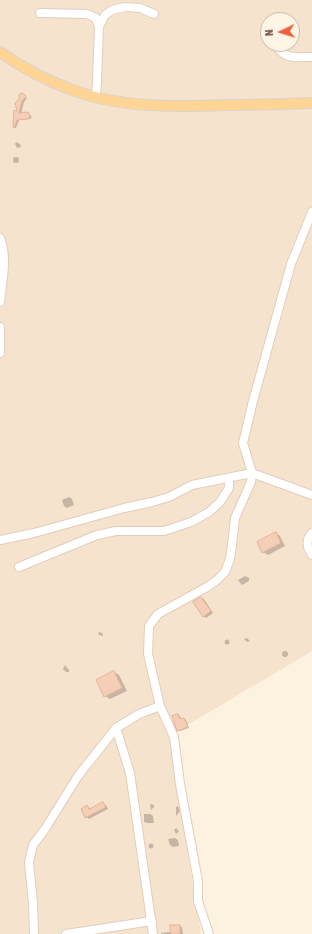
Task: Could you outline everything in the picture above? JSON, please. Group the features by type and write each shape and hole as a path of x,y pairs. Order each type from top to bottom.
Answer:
{"main road":[{"path":"0,52 27,69 70,89 96,97 124,102 178,106 312,103"}],"street":[{"path":"99,27 105,15 112,10 125,7 140,8 154,14"},
{"path":"40,14 87,14 96,18 99,27 96,97"},
{"path":"280,52 289,57 312,57"},
{"path":"209,934 198,901 198,881 180,784 174,737 160,706 148,654 149,626 158,614 207,587 217,580 224,572 231,552 235,518 251,482 252,473 243,443 253,401 291,264 312,212"},
{"path":"0,238 3,245 3,274 0,302"},
{"path":"0,327 0,353"},
{"path":"0,540 34,533 124,508 152,502 169,497 192,486 252,473 312,495"},
{"path":"19,567 97,535 116,531 164,531 191,522 210,512 220,502 229,488 229,479"},
{"path":"312,533 307,542 312,555"},
{"path":"34,934 33,902 29,862 33,845 45,830 78,776 116,728 139,714 160,706"},
{"path":"116,728 130,773 153,934"},
{"path":"66,934 152,921"}],"shaded area":[{"path":"0,0 312,0 312,651 169,736 201,934 0,934"}],"building":[{"path":"22,93 26,97 22,101 19,113 28,112 30,116 28,119 17,120 14,128 14,110 17,111 15,103 19,99 19,95"},
{"path":"276,532 281,543 262,553 257,542"},
{"path":"201,597 211,611 203,617 193,602"},
{"path":"114,671 122,688 104,697 96,680"},
{"path":"178,714 180,719 184,718 188,727 177,731 172,716"},
{"path":"103,802 106,807 85,818 81,809 87,805 89,809"},
{"path":"170,925 180,925 180,934 171,934"}]}
